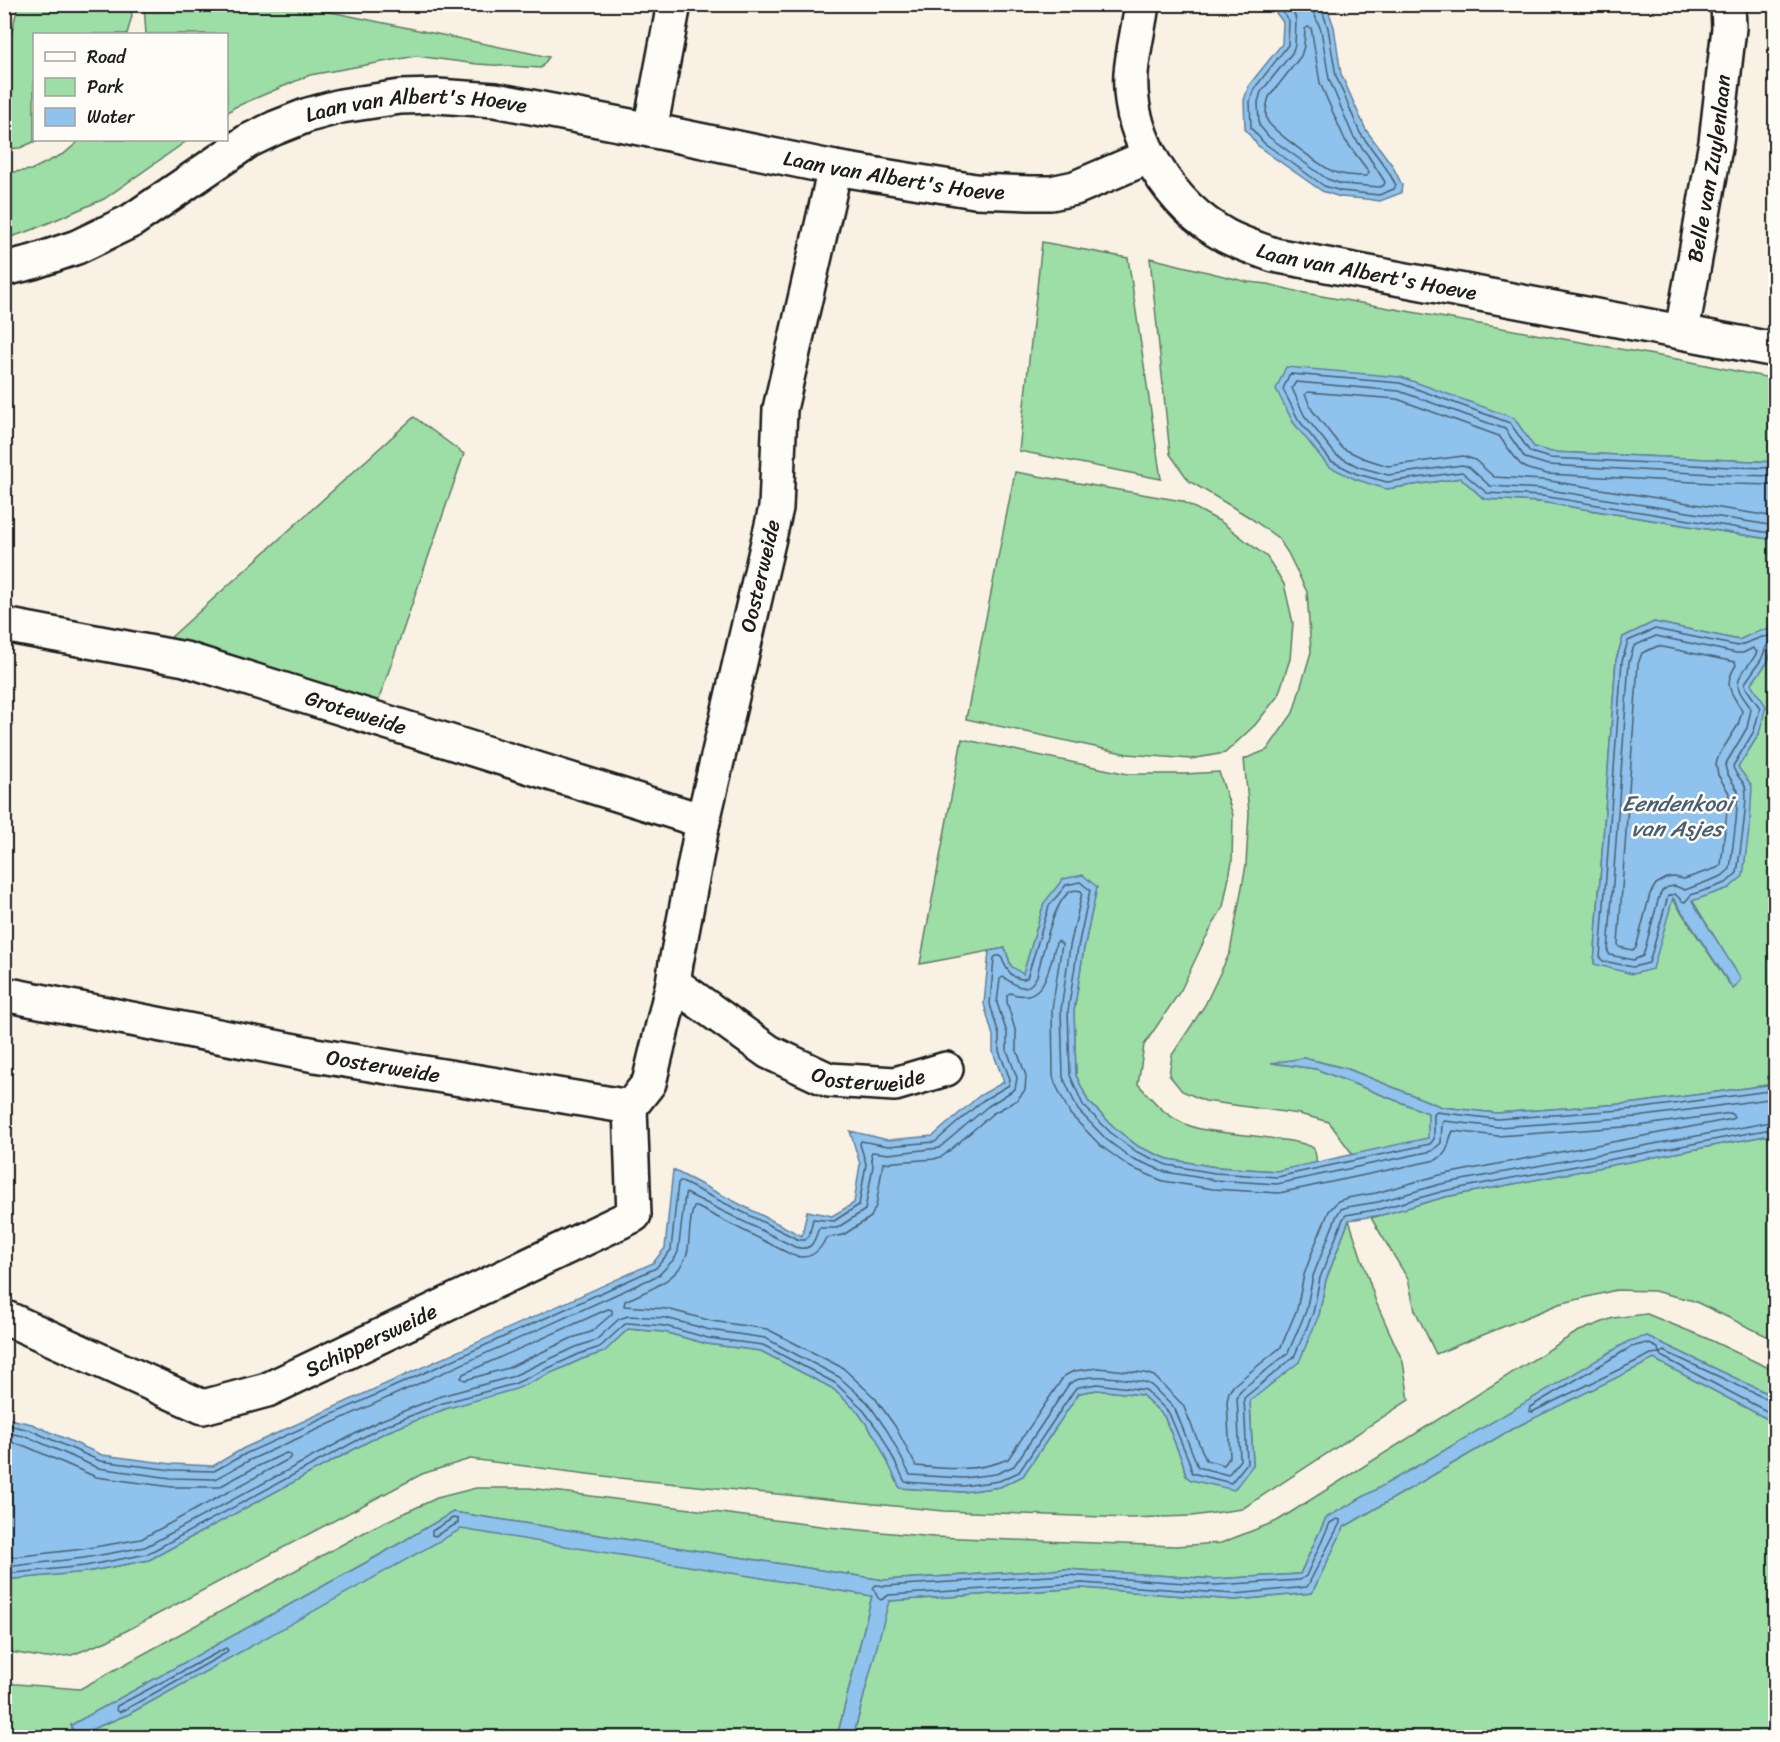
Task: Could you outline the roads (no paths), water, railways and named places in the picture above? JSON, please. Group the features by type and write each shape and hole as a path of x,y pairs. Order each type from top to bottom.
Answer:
{"street":[{"path":"650,130 674,4"},
{"path":"1142,4 1131,74 1138,128 1150,156"},
{"name":"Belle van Zuylenlaan","path":"1682,332 1716,142 1729,28 1728,4"},
{"name":"Laan van Albert's Hoeve","path":"4,268 44,258 103,235 131,221 248,141 308,115 341,106 400,97 465,97 495,100 835,168 975,191 1051,193 1076,188 1150,156 1168,185 1186,206 1204,221 1227,237 1274,255 1776,350"},
{"name":"Oosterweide","path":"4,993 315,1055 630,1107 649,1083 674,983 675,963 703,821 776,508 780,409 835,168"},
{"name":"Groteweide","path":"4,625 185,659 703,821"},
{"name":"Oosterweide","path":"674,983 769,1052 829,1080 895,1084 946,1070"},
{"name":"Schippersweide","path":"4,1317 203,1407 267,1390 634,1215 630,1107"}],"water":[{"path":"1270,5 1323,5 1327,7 1334,27 1341,74 1366,130 1392,165 1402,185 1401,193 1380,201 1340,197 1322,191 1259,147 1245,129 1244,100 1249,85 1282,44 1283,22"},
{"path":"1286,367 1401,377 1514,418 1534,447 1551,452 1775,462 1775,540 1541,502 1484,499 1461,478 1386,489 1355,479 1328,466 1293,422 1276,389"},
{"name":"Eendenkooi van Asjes","path":"1654,622 1739,640 1760,630 1775,630 1775,646 1767,663 1751,684 1766,706 1759,734 1738,767 1752,786 1743,876 1729,888 1692,901 1741,979 1733,989 1673,898 1653,969 1633,974 1594,964 1616,660 1623,637"},
{"path":"1083,875 1097,887 1074,1011 1076,1075 1088,1101 1117,1130 1139,1147 1168,1159 1216,1167 1277,1171 1428,1138 1428,1113 1316,1069 1271,1063 1304,1058 1348,1069 1442,1107 1496,1113 1636,1103 1775,1084 1775,1134 1445,1197 1382,1215 1349,1220 1326,1280 1319,1315 1299,1362 1250,1401 1253,1465 1234,1490 1191,1480 1186,1476 1164,1416 1142,1395 1097,1390 1079,1393 1023,1476 1000,1487 963,1492 900,1488 876,1438 857,1411 832,1388 761,1351 707,1344 664,1332 628,1329 604,1352 582,1359 516,1389 445,1409 384,1433 149,1560 86,1572 5,1580 5,1418 32,1424 102,1455 172,1464 213,1466 244,1448 653,1263 665,1248 673,1170 802,1236 807,1211 832,1216 854,1203 860,1164 850,1131 888,1140 933,1136 979,1096 1004,1082 993,1052 993,1036 984,1004 989,951 1005,948 1011,966 1023,974 1044,903 1063,879"},
{"path":"1647,1336 1775,1397 1775,1423 1654,1359 1512,1429 1344,1527 1312,1593 1235,1600 1082,1588 889,1601 853,1737 837,1737 872,1596 461,1529 129,1714 75,1736 71,1725 385,1552 453,1512 884,1580 1066,1569 1215,1579 1300,1574 1326,1518 1629,1341"}]}
